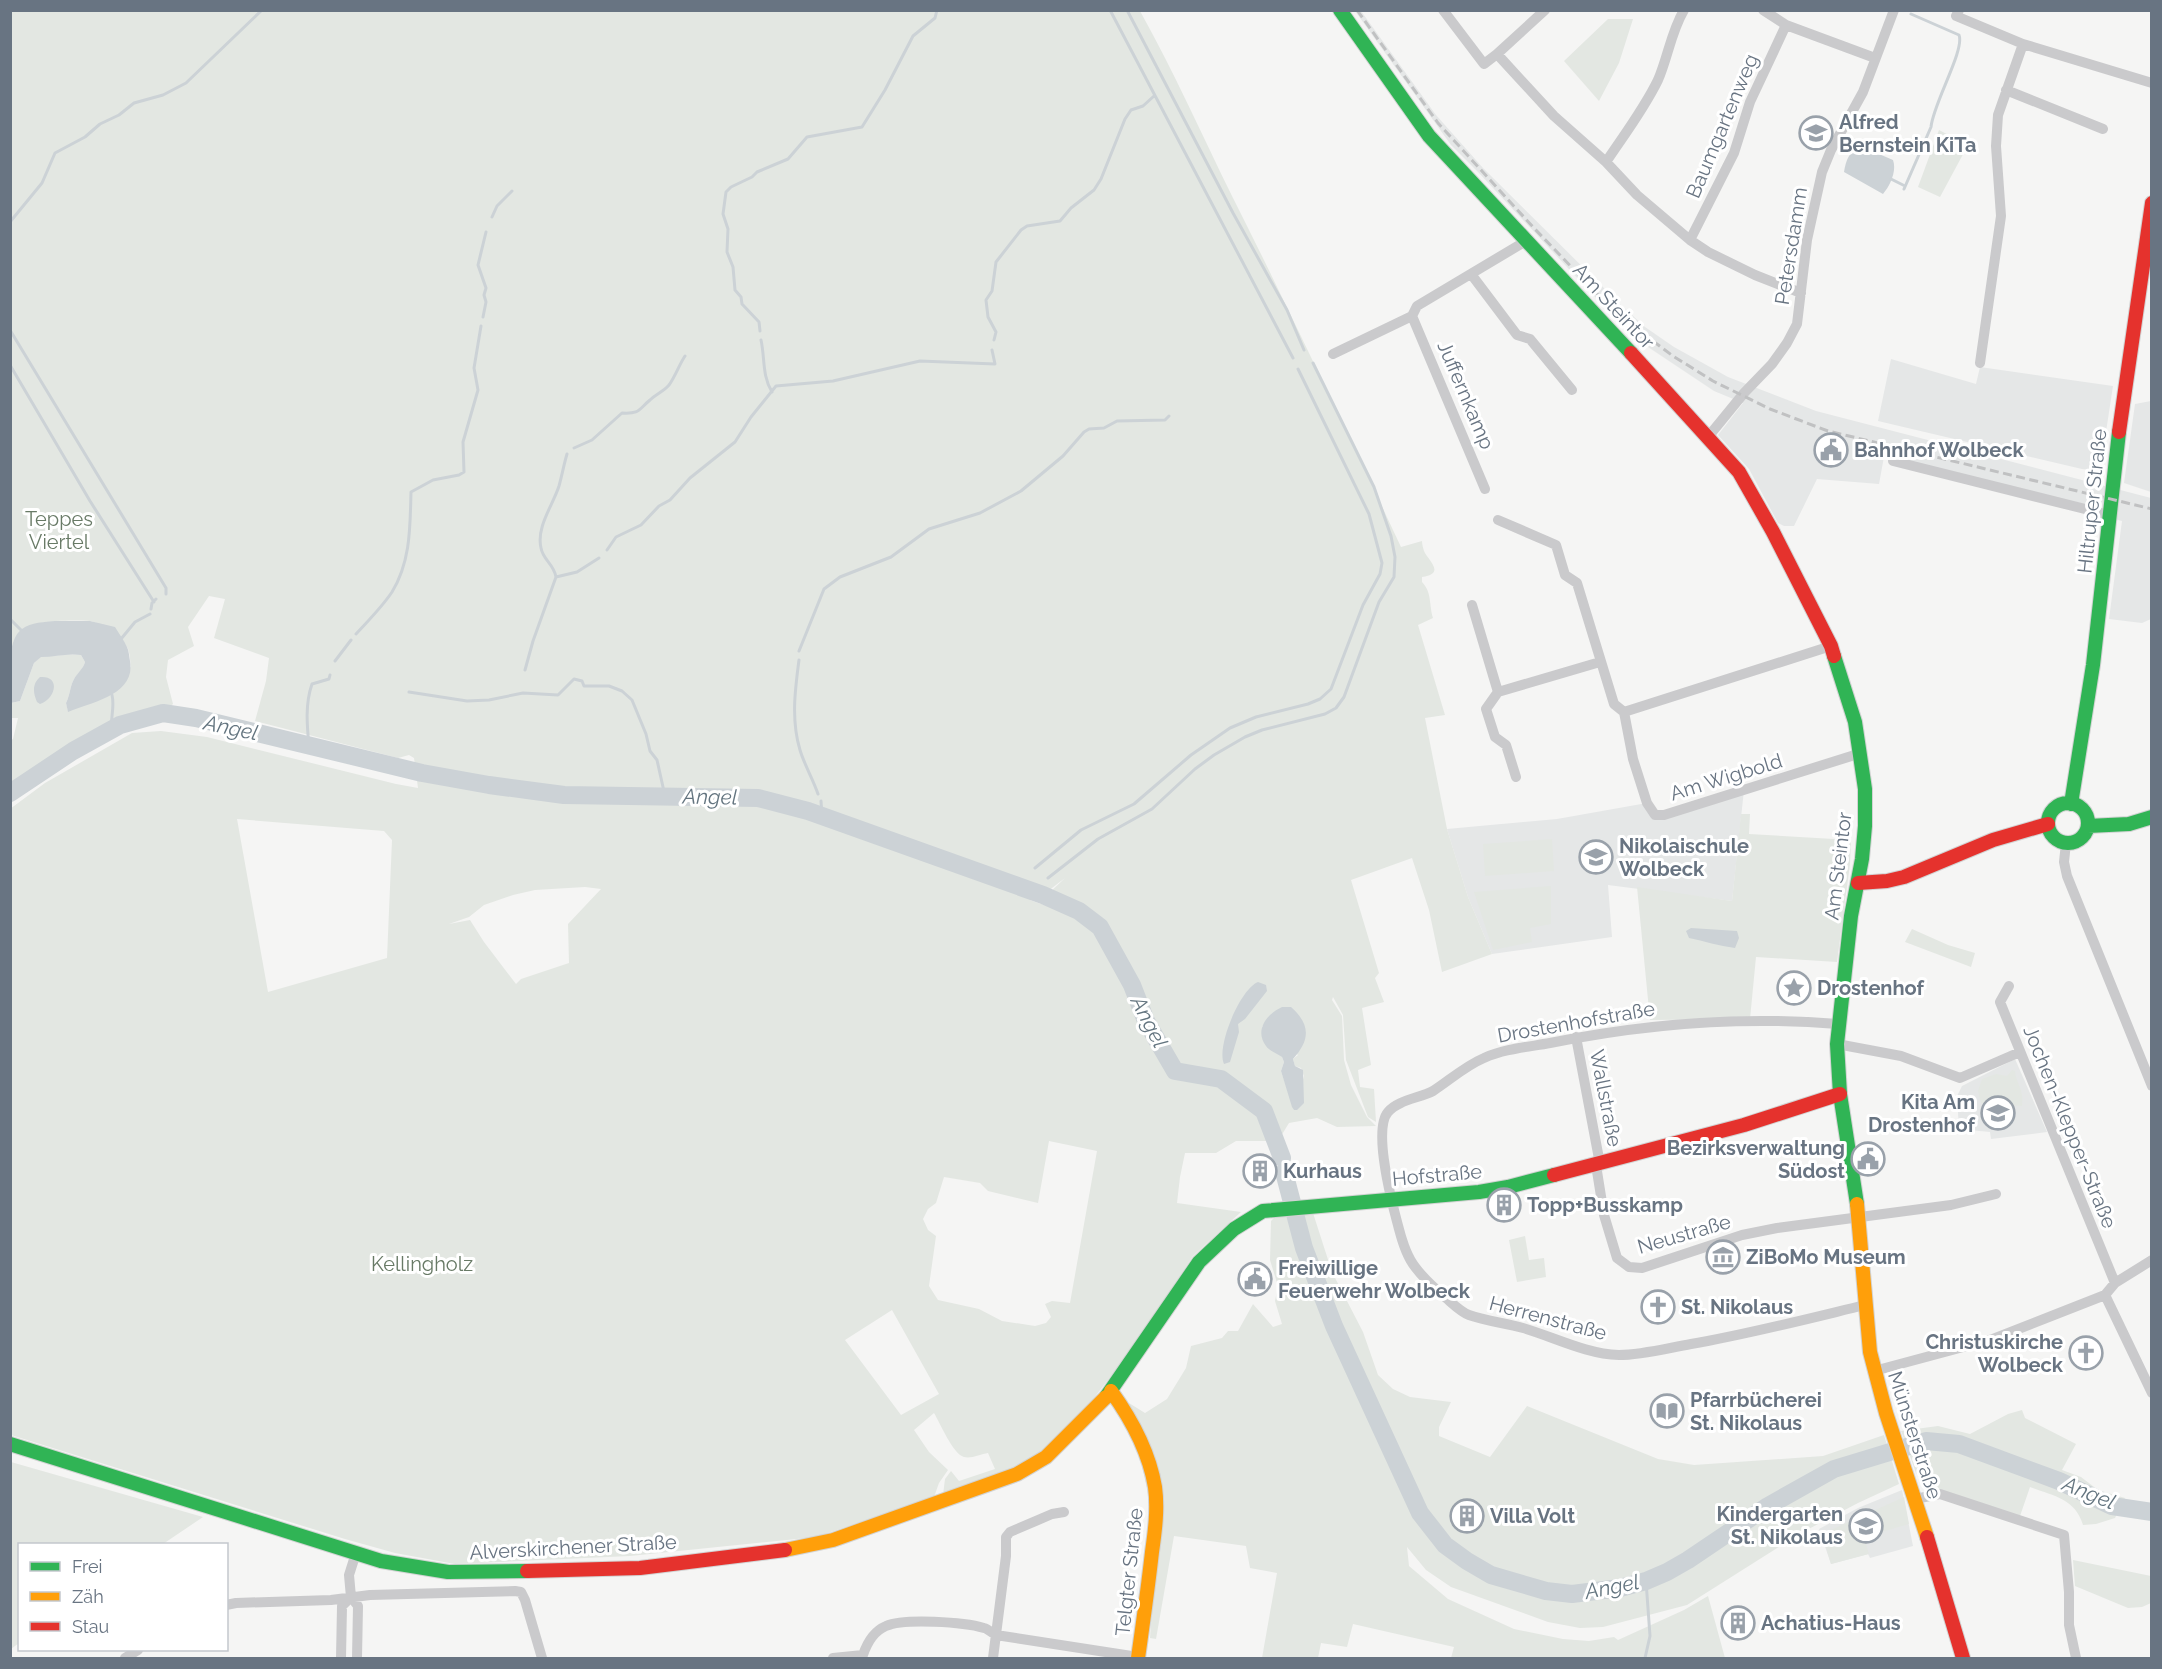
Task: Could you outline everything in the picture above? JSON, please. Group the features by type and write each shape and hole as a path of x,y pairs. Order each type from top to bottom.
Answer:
{"street":[{"name":"Am Steintor","path":"1340,10 1429,136 1739,472 1773,532 1831,646 1848,693 1861,753 1865,789 1865,826 1838,1024 1840,1094"},
{"path":"1443,10 1484,64 1545,10"},
{"path":"1606,162 1647,102 1684,10"},
{"path":"1763,10 1786,25 1875,58"},
{"name":"Petersdamm","path":"1708,437 1744,393 1772,364 1797,324 1807,240 1822,172 1863,92 1894,10"},
{"path":"1944,10 1958,13 2023,44 2151,83"},
{"name":"Baumgartenweg","path":"1690,240 1734,153 1750,102 1786,25"},
{"path":"1980,363 2001,216 1996,146 1998,116 2023,44"},
{"path":"1497,54 1554,116 1606,162 1637,195 1690,240 1708,252 1745,270 1801,293"},
{"path":"2006,90 2103,129"},
{"name":"Hiltruper Straße","path":"2071,804 2093,665 2109,515 2148,250 2151,203"},
{"path":"1333,354 1412,316 1417,306 1526,241"},
{"path":"1471,274 1517,335 1530,339 1572,390"},
{"name":"Juffernkamp","path":"1412,316 1485,489"},
{"path":"1893,461 2109,515"},
{"name":"Am Wigbold","path":"1498,520 1556,546 1565,575 1576,583 1614,704 1623,712 1633,759 1647,803 1655,815 1664,815 1861,753"},
{"path":"1472,605 1497,692"},
{"path":"1623,712 1831,646"},
{"path":"1516,777 1506,745 1495,737 1486,708 1497,692 1600,662"},
{"path":"2061,804 2071,804 2082,809 2086,814 2088,826 2083,837 2066,843 2053,837 2048,818 2061,804"},
{"path":"2088,826 2129,824 2151,817"},
{"path":"1858,883 1883,882 1903,877 1980,844 2022,829 2048,824"},
{"path":"2066,843 2064,862 2067,876 2151,1086"},
{"name":"Jochen-Klepper-Straße","path":"2009,986 2000,1002 2115,1283"},
{"name":"Drostenhofstraße","path":"1392,1200 1382,1129 1386,1114 1394,1107 1432,1091 1460,1071 1486,1057 1576,1037 1664,1025 1746,1021 1802,1021 1838,1024"},
{"name":"Wallstraße","path":"1576,1037 1598,1165"},
{"path":"1837,1044 1901,1056 1960,1078 2020,1052"},
{"name":"Hofstraße","path":"1111,1391 1199,1262 1223,1237 1263,1211 1508,1187 1744,1125 1840,1094"},
{"name":"Münsterstraße","path":"1840,1094 1859,1218 1865,1305 1874,1371 1963,1659"},
{"name":"Neustraße","path":"1598,1165 1604,1215 1617,1258 1629,1268 1642,1268 1742,1235 1765,1230 1859,1218"},
{"path":"1859,1218 1951,1205 1996,1194"},
{"name":"Herrenstraße","path":"1392,1200 1404,1249 1412,1266 1424,1280 1466,1314 1600,1352 1620,1355 1672,1348 1732,1337 1865,1305"},
{"path":"1874,1371 1993,1339 2105,1295 2115,1283 2151,1260"},
{"path":"2105,1295 2151,1393"},
{"name":"Alverskirchener Straße","path":"10,1444 356,1553 415,1569 448,1572 515,1572 640,1568 803,1547 833,1540 981,1488 1030,1468 1046,1457 1111,1391"},
{"name":"Telgter Straße","path":"1111,1391 1127,1413 1138,1436 1153,1478 1156,1500 1148,1594 1138,1658"},
{"path":"1915,1499 1940,1494 2064,1535 2069,1592 2069,1625 2076,1659"},
{"path":"993,1659 1006,1556 1006,1537 1010,1532 1052,1514 1064,1512"},
{"path":"356,1553 349,1575 351,1597 358,1606 357,1659"},
{"path":"498,1591 515,1572"},
{"path":"228,1605 515,1591 523,1595 542,1659"},
{"path":"341,1659 342,1606 351,1597"},
{"path":"833,1659 863,1655 866,1645 877,1632 886,1626 900,1623 938,1622 986,1628 996,1635 1138,1658"}],"shaded area":[{"path":"1355,11 1361,11 1436,115 1483,168 1620,304 1645,327 1674,347 1728,377 1816,411 2151,498 2151,619 2142,623 2109,619 2122,521 1926,472 1885,451 1879,484 1817,479 1794,526 1784,526 1778,523 1749,469 1718,435 1743,403 1714,391 1639,341 1611,314 1451,145"},
{"path":"1860,146 1893,160 1892,178 1883,194 1844,172 1849,157"},
{"path":"1891,359 1976,384 1980,367 2113,386 2100,471 2082,469 1878,421"},
{"path":"2152,401 2151,492 2124,483 2135,404"},
{"path":"55,621 90,621 115,627 129,652 130,673 126,682 110,696 68,712 66,703 74,679 85,662 81,655 41,657 34,663 20,701 11,703 10,663 13,643 17,635 30,625"},
{"path":"40,677 47,677 51,680 54,688 50,697 40,704 37,702 34,689"},
{"name":"Nikolaischule Wolbeck","path":"1744,790 1732,901 1608,885 1612,937 1492,954 1468,897 1447,829 1557,819 1647,803 1655,815"},
{"path":"1691,928 1737,931 1739,938 1735,948 1723,946 1689,938 1686,931"},
{"path":"1258,982 1266,985 1267,991 1245,1019 1238,1024 1239,1032 1230,1062 1224,1064 1223,1045 1231,1019 1244,995"},
{"path":"1282,1007 1291,1007 1305,1026 1303,1045 1293,1059 1295,1066 1303,1070 1304,1103 1297,1110 1292,1107 1281,1071 1284,1062 1282,1057 1267,1048 1261,1034 1267,1018"},
{"name":"Kita Am Drostenhof","path":"2015,1059 2047,1132 1991,1139 1990,1132 1959,1129 1957,1096 1962,1086"},
{"name":"Kindergarten St. Nikolaus","path":"1902,1490 1913,1546 1870,1558 1868,1554 1831,1564 1819,1529 1858,1508"}],"green space":[{"path":"11,11 1140,11 1276,285 1401,547 1422,541 1424,551 1434,566 1433,573 1422,577 1422,582 1429,594 1433,618 1418,625 1445,715 1425,718 1447,829 1468,897 1492,954 1442,972 1429,910 1412,858 1351,880 1379,973 1375,978 1384,1002 1362,1008 1371,1065 1358,1070 1360,1087 1374,1089 1376,1122 1368,1117 1346,1060 1343,1015 1333,997 1332,1000 1342,1016 1344,1060 1351,1085 1367,1117 1376,1126 1337,1127 1317,1118 1289,1123 1278,1141 1236,1141 1216,1153 1185,1153 1177,1203 1241,1212 1193,1256 1131,1350 1073,1425 1027,1465 943,1495 945,1479 951,1471 959,1481 995,1469 988,1453 970,1457 960,1455 951,1444 934,1413 914,1430 929,1452 948,1470 939,1483 934,1497 816,1537 630,1556 455,1564 395,1553 11,1435 10,809 45,783 132,733 161,731 207,737 418,788 414,758 409,755 398,758 255,721 266,681 269,658 214,638 225,599 209,596 188,627 194,646 168,660 166,677 173,704 163,713 120,725 73,751 11,793 11,740 18,718 11,718 11,703 20,701 34,663 41,656 81,655 85,662 74,679 66,703 68,711 131,667 129,651 116,634 90,621 50,622 30,626 15,637 11,658","holes":["237,819 384,831 392,840 387,958 268,992","1065,878 1048,894 1076,906 1104,925 1175,1066 1168,1073 1117,966 1092,929 1072,915 1030,900 1043,895","585,887 601,889 568,924 569,963 521,979 516,984 470,920 449,924 469,917 484,905 535,890","1262,1026 1298,1055 1293,1059 1295,1066 1301,1068 1304,1076 1294,1110 1281,1071 1284,1062 1282,1057 1262,1038","1049,1141 1097,1151 1070,1303 1052,1301 1045,1304 1051,1317 1046,1323 1035,1326 1002,1321 979,1309 938,1300 929,1286 936,1236 928,1230 923,1219 928,1209 936,1203 944,1177 980,1183 988,1191 1038,1203","892,1310 939,1394 901,1415 845,1340"]},
{"path":"1608,19 1633,19 1619,63 1599,101 1564,61"},
{"path":"1939,130 1968,145 1940,197 1918,187"},
{"path":"1741,814 1750,814 1749,834 1851,840 1837,962 1756,957 1750,1019 1650,1020 1637,887 1732,901"},
{"path":"1552,839 1554,871 1485,876 1483,844"},
{"path":"1551,886 1551,924 1530,928 1532,942 1493,950 1474,892"},
{"path":"1912,929 1948,945 1975,953 1971,967 1905,942"},
{"path":"2012,1070 2015,1071 2021,1090 2022,1106 1981,1103 1978,1091 1982,1079 1996,1074 2007,1076"},
{"path":"1313,1213 1332,1272 1363,1332 1378,1375 1393,1389 1410,1397 1451,1402 1439,1427 1439,1436 1490,1457 1527,1406 1658,1459 1694,1465 1823,1456 1884,1435 1899,1484 1801,1533 1687,1605 1603,1627 1580,1628 1548,1622 1451,1587 1426,1570 1407,1547 1409,1566 1448,1599 1514,1629 1563,1639 1589,1641 1614,1637 1618,1640 1684,1610 1708,1596 1725,1658 1451,1658 1454,1647 1353,1624 1347,1647 1321,1643 1318,1658 1262,1658 1277,1573 1250,1568 1246,1546 1174,1536 1156,1639 1150,1638 1157,1537 1129,1403 1145,1413 1167,1399 1186,1368 1191,1346 1222,1338 1228,1331 1238,1331 1253,1304 1273,1327 1282,1324 1275,1301 1278,1286 1270,1260 1271,1221 1275,1217"},
{"path":"1525,1236 1529,1260 1544,1258 1546,1277 1517,1282 1509,1240"},
{"path":"2022,1410 2025,1418 2076,1444 2062,1470 2081,1477 2098,1490 2125,1498 2115,1518 2096,1524 2083,1525 2075,1509 2069,1503 2030,1487 2020,1516 1925,1485 1916,1473 1901,1431 1938,1426 1970,1434 2008,1414"},
{"path":"11,1462 203,1517 164,1543 18,1543 18,1644 11,1649"},
{"path":"1904,1497 1909,1524 1864,1537 1869,1554 1831,1564 1822,1534"},
{"path":"2073,1560 2151,1576 2151,1603 2142,1607 2128,1608 2075,1586"}],"waterway":[{"path":"10,222 42,183 55,153 85,137 100,124 119,115 134,103 163,95 186,83 262,10"},
{"path":"760,331 759,322 742,304 741,297 735,290 733,267 727,252 728,229 723,214 726,192 757,172 788,159 807,137 862,127 885,90 913,36 935,18 937,10"},
{"path":"1110,10 1293,358"},
{"path":"1127,10 1233,213 1287,310 1304,350"},
{"path":"1904,189 1931,127 1960,42 1959,35 1911,14"},
{"path":"994,340 996,332 988,317 986,300 992,291 996,262 1021,230 1027,226 1060,221 1071,208 1094,190 1101,179 1125,119 1131,110 1143,106 1154,96"},
{"path":"1891,179 1903,185"},
{"path":"492,217 497,206 512,191"},
{"path":"483,317 486,288 478,265 486,232"},
{"path":"356,634 392,592 403,568 408,543 411,492 433,480 464,472 463,442 478,390 474,368 481,326"},
{"path":"10,330 166,588 166,594"},
{"path":"761,340 765,373 772,392"},
{"path":"607,550 616,537 641,525 659,506 670,500 690,478 735,442 751,417 776,386 833,381 920,361 995,364 992,350"},
{"path":"574,448 592,440 622,413 638,411 669,385 685,356"},
{"path":"1048,878 1098,839 1152,809 1195,769 1214,755 1262,730 1325,714 1336,708 1344,697 1379,602 1394,577 1395,557 1391,536 1374,487 1313,363"},
{"path":"10,365 90,501 154,602"},
{"path":"1035,868 1081,830 1134,804 1191,755 1230,728 1256,717 1308,704 1320,699 1331,689 1363,605 1380,574 1382,563 1369,514 1298,369"},
{"path":"799,651 824,589 840,577 891,557 929,529 980,513 1021,491 1063,456 1089,429 1104,428 1117,421 1165,420 1169,416"},
{"path":"556,577 542,552 540,540 543,524 559,486 567,454"},
{"path":"525,670 556,577 577,572 599,558"},
{"path":"151,609 156,599"},
{"path":"121,639 135,622 150,614"},
{"path":"10,619 21,630"},
{"path":"335,661 351,640"},
{"path":"799,660 795,694 795,728 802,755 818,794"},
{"path":"309,746 307,707 312,684 329,679 330,675"},
{"path":"409,692 467,701 489,700 523,693 558,695 574,679 582,681 584,686 609,686 622,691 632,700 646,734 650,751 657,760 665,796"},
{"path":"112,695 112,730"},
{"name":"Angel","path":"10,793 73,751 120,725 163,713 196,718 422,773 489,785 564,795 758,798 808,811 1043,895 1079,911 1100,927 1132,985 1146,1021 1175,1071 1221,1079 1264,1111 1282,1158"},
{"path":"821,801 822,816"},
{"name":"Angel","path":"1014,885 1019,879"},
{"name":"Angel","path":"1034,892 1038,886"},
{"name":"Angel","path":"1284,1172 1304,1248 1334,1326 1420,1513 1445,1545 1491,1575 1546,1591 1572,1594 1620,1588 1646,1581 1688,1560 1768,1506 1834,1469 1926,1441 1959,1444 2059,1481 2112,1506 2152,1512"},
{"path":"1645,1658 1650,1636 1646,1581"}],"railway":[{"path":"1357,10 1438,123 1605,302 1673,356 1713,381 1770,409 1828,431 2152,509"}],"traffic: fast":[{"path":"1340,10 1429,136 1631,353"},
{"path":"2071,804 2093,665 2119,432"},
{"path":"1834,656 1855,722 1865,789 1862,859 1851,916 1837,1044 1840,1094 1857,1204"},
{"path":"2068,803 2082,809 2088,823 2082,837 2068,843 2054,837 2048,823 2054,809 2068,803"},
{"path":"2088,826 2129,824 2152,817"},
{"path":"1106,1397 1199,1262 1234,1229 1263,1211 1479,1192 1554,1175"},
{"path":"10,1444 381,1561 448,1572 527,1571"}],"traffic: slow":[{"path":"1857,1204 1870,1352 1886,1413 1927,1537"},
{"path":"1111,1391 1133,1425 1144,1449 1149,1461 1156,1495 1155,1528 1138,1658"},
{"path":"785,1550 833,1540 1017,1474 1046,1457 1106,1397"}],"traffic: jam":[{"path":"2119,432 2152,203"},
{"path":"1631,353 1739,472 1773,532 1834,656"},
{"path":"1858,883 1904,877 1993,840 2048,824"},
{"path":"1554,1175 1744,1125 1840,1094"},
{"path":"1927,1537 1963,1658"},
{"path":"527,1571 640,1568 785,1550"}],"place":[{"name":"Alfred Bernstein KiTa","path":"1816,133"},
{"name":"Bahnhof Wolbeck","path":"1831,450"},
{"name":"Nikolaischule Wolbeck","path":"1596,857"},
{"name":"Drostenhof","path":"1794,988"},
{"name":"Kita Am Drostenhof","path":"1998,1113"},
{"name":"Bezirksverwaltung Südost","path":"1868,1159"},
{"name":"Kurhaus","path":"1260,1171"},
{"name":"Topp+Busskamp","path":"1504,1205"},
{"name":"ZiBoMo Museum","path":"1723,1257"},
{"name":"Freiwillige Feuerwehr Wolbeck","path":"1255,1279"},
{"name":"St. Nikolaus","path":"1658,1307"},
{"name":"Christuskirche Wolbeck","path":"2086,1353"},
{"name":"Pfarrbücherei St. Nikolaus","path":"1667,1411"},
{"name":"Villa Volt","path":"1467,1516"},
{"name":"Kindergarten St. Nikolaus","path":"1866,1526"},
{"name":"Achatius-Haus","path":"1738,1623"}],"park label":[{"name":"Teppes Viertel","path":"59,530"},
{"name":"Kellingholz","path":"422,1264"}]}
